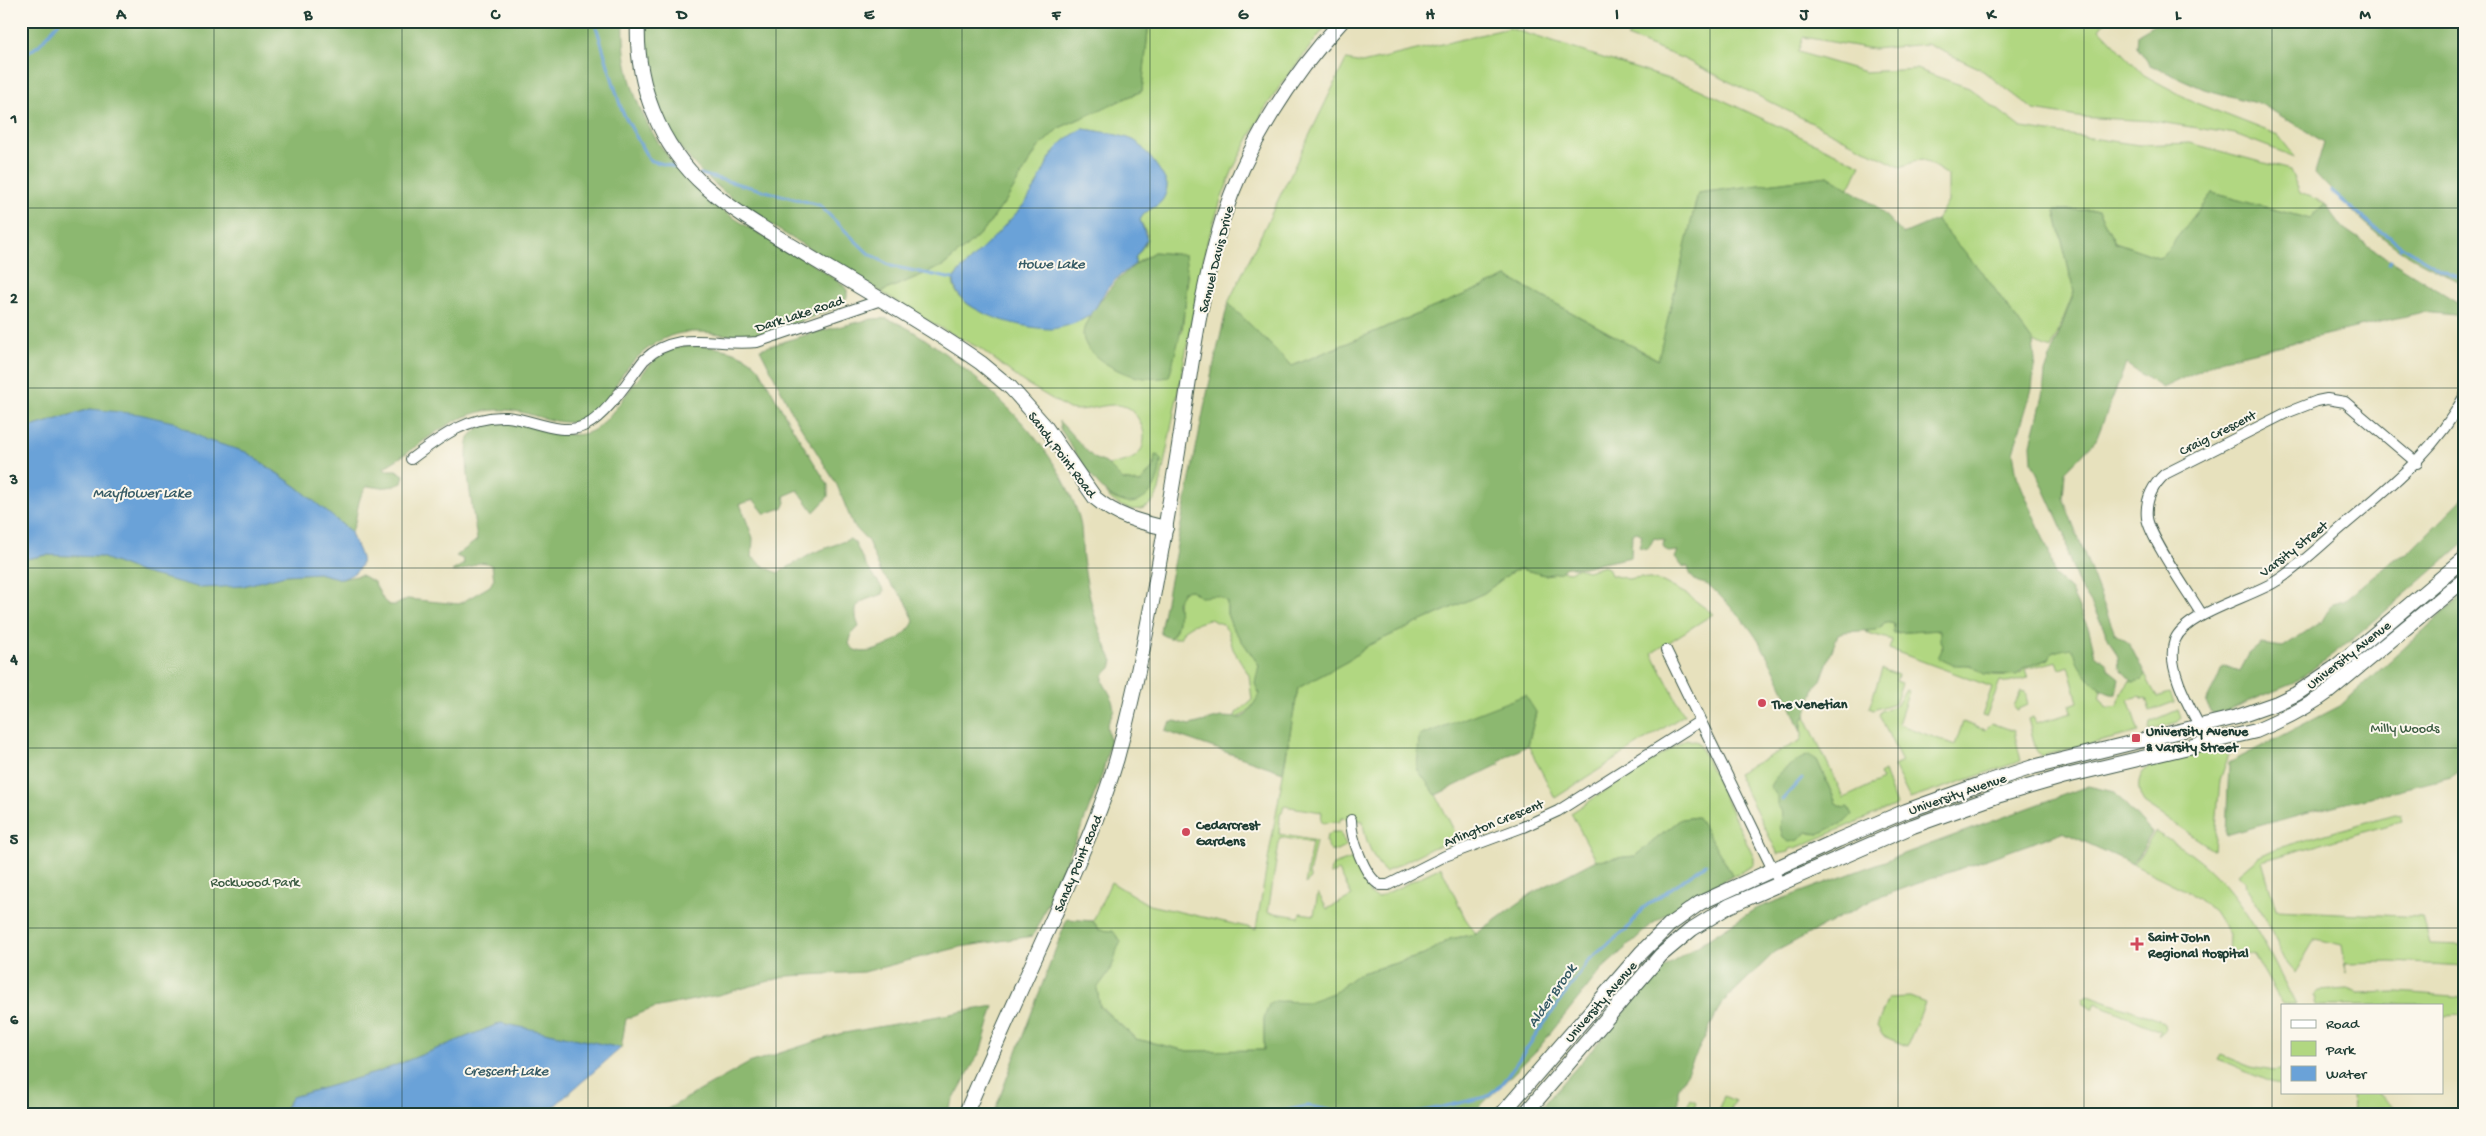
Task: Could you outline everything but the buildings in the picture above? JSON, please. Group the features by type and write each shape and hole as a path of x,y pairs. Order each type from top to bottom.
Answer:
{"main road":[{"name":"Sandy Point Road","path":"638,21 638,59 647,99 666,135 691,172 737,211 963,350 1011,388 1044,426 1085,485 1106,507 1132,520 1166,528 1141,656 1107,789 1084,846 965,1115"},
{"name":"Samuel Davis Drive","path":"1166,528 1201,314 1222,222 1246,162 1267,123 1308,63 1342,21"},
{"name":"University Avenue","path":"1501,1115 1655,938 1700,903 1906,811 1981,784 2033,767 2257,712 2296,694 2332,669 2465,558"},
{"name":"University Avenue","path":"1524,1115 1668,948 1710,916 1913,826 2000,795 2062,777 2256,731 2311,705 2465,579"}],"street":[{"name":"Dark Lake Road","path":"411,459 451,431 492,418 509,417 569,429 585,426 601,414 651,354 668,345 690,340 740,344 757,342 881,300"},
{"name":"Varsity Street","path":"2208,742 2177,677 2173,649 2182,630 2202,615 2263,589 2290,572 2417,463 2452,419 2465,395"},
{"name":"Craig Crescent","path":"2202,615 2155,537 2148,519 2149,497 2152,488 2165,474 2286,413 2327,399 2345,402 2417,463"},
{"path":"1666,650 1780,884"},
{"name":"Arlington Crescent","path":"1351,820 1352,838 1372,878 1380,885 1388,885 1445,856 1524,828 1558,811 1700,721"}],"green space":[{"path":"21,21 624,21 625,50 630,79 639,106 652,132 668,156 708,199 745,225 842,284 847,290 847,298 833,309 761,336 750,337 693,332 670,336 656,343 638,357 623,374 601,408 589,418 581,421 562,422 506,410 488,411 455,421 384,467 386,470 396,470 404,475 402,483 385,487 368,486 361,496 351,532 297,487 246,452 206,440 173,422 90,409 21,430"},
{"path":"646,21 1149,21 1142,91 1059,128 1038,148 1007,199 986,228 967,246 943,266 881,292 790,237 730,197 705,175 683,151 666,125 653,95 647,60"},
{"path":"1149,21 1330,21 1285,79 1264,110 1233,169 1207,243 1159,490 1149,505 1142,509 1134,510 1119,505 1105,493 1116,500 1127,502 1144,498 1150,491 1159,472 1161,460 1153,463 1153,470 1147,474 1141,483 1123,480 1108,465 1134,458 1141,450 1144,442 1143,431 1140,422 1133,412 1126,407 1117,405 1078,410 1069,409 1022,381 981,349 937,326 881,292 943,266 967,246 986,228 1007,199 1038,148 1059,128 1142,91","holes":["1083,129 1118,135 1135,141 1149,155 1164,177 1167,187 1163,200 1143,215 1140,220 1147,234 1145,244 1135,258 1135,264 1154,252 1184,255 1188,278 1182,332 1084,335 1089,316 1058,324 1020,324 982,312 965,302 955,288 953,279 955,276 1028,199 1054,151 1071,136"]},
{"path":"1647,21 2106,21 2100,29 2144,75 2196,103 2278,135 2295,157 2235,134 2153,121 2078,117 2034,110 1979,68 1927,44 1873,49 1803,37 1798,52 1865,72 1916,69 1969,88 2022,128 2139,145 2190,143 2290,170 2300,193 2325,203 2310,219 2212,193 2161,258 2115,242 2098,210 2055,211 2074,292 2051,349 2033,342 1986,277 1936,220 1948,202 1948,175 1922,159 1900,167 1684,59 1627,37"},
{"path":"2160,21 2465,21 2465,280 2458,281 2404,253 2364,222 2344,203 2315,173 2324,142 2263,105 2204,89 2150,65 2137,47 2138,34"},
{"path":"1509,28 1697,88 1861,165 1848,189 1828,176 1698,193 1659,360 1507,277 1292,366 1228,303 1346,60 1362,63"},
{"path":"1828,176 1876,206 1903,234 1936,220 1986,277 2033,342 2035,361 2032,389 2013,452 2017,476 2049,552 2054,575 2070,589 2089,630 2095,655 2106,663 2109,670 2119,678 2116,694 2105,692 2099,688 2083,672 2074,652 2070,648 2053,652 2049,659 2023,668 2017,675 1984,674 1971,665 1953,665 1938,658 1943,647 1940,641 1940,630 1893,633 1894,624 1885,622 1877,630 1838,634 1821,680 1816,685 1802,720 1801,732 1768,657 1742,619 1709,585 1693,578 1688,567 1682,566 1675,558 1678,551 1668,552 1663,546 1664,540 1654,538 1648,549 1639,547 1642,535 1637,532 1632,534 1631,557 1583,567 1566,567 1559,573 1545,575 1521,569 1513,571 1484,593 1369,645 1348,661 1298,688 1283,772 1165,731 1170,723 1175,721 1190,725 1221,717 1241,718 1247,714 1260,694 1255,684 1259,665 1232,627 1227,614 1227,602 1220,597 1200,597 1191,590 1183,591 1177,602 1178,617 1175,631 1169,638 1162,635 1160,631 1206,398 1228,303 1292,366 1507,277 1658,360 1698,193"},
{"path":"2212,193 2310,219 2325,203 2343,228 2391,261 2457,302 2465,295 2465,316 2423,312 2223,359 2162,388 2126,364 2096,440 2065,472 2063,498 2115,634 2129,643 2145,675 2142,680 2133,682 2119,668 2118,657 2091,603 2079,585 2068,556 2065,535 2032,462 2031,444 2043,396 2045,372 2074,292 2055,210 2098,210 2115,242 2161,258"},
{"path":"1154,252 1185,255 1187,286 1183,317 1169,377 1153,379 1131,375 1106,364 1089,349 1083,335 1088,320 1109,290 1136,264"},
{"name":"Rockwood Park","path":"872,319 887,319 901,324 916,333 964,369 1005,405 1041,445 1069,492 1079,517 1083,559 1090,598 1097,624 1113,661 1111,668 1103,676 1103,682 1111,696 1114,709 1107,726 1110,742 1102,775 1082,826 1033,936 960,947 864,972 788,976 718,995 654,1008 626,1019 621,1048 501,1023 379,1072 292,1097 280,1115 145,1115 141,1109 137,1115 21,1115 21,560 46,555 101,557 140,572 243,586 285,575 318,573 342,579 361,575 374,582 384,601 389,605 396,605 407,599 459,604 490,586 494,579 492,566 487,563 452,571 464,564 463,559 456,556 477,540 469,485 467,454 471,435 483,425 497,422 513,423 563,434 578,435 592,431 616,408 649,366 665,353 683,346 712,347 743,356 759,368 787,419 828,485 828,497 814,512 798,490 784,496 786,502 784,507 765,514 754,500 740,504 753,538 752,557 765,567 778,573 813,553 850,539 855,543 865,564 884,590 883,594 865,600 858,606 856,617 859,627 852,633 849,644 855,650 863,652 873,651 894,642 910,628 914,621 906,601 881,573 868,541 853,525 837,485 793,414 760,349 812,333"},
{"path":"1059,421 1094,458 1106,463 1123,480 1141,483 1147,474 1153,470 1155,455 1159,456 1161,460 1160,471 1154,488 1141,500 1129,503 1117,500 1105,491 1084,466 1060,429"},
{"path":"2465,496 2465,542 2358,635 2294,683 2218,714 2212,713 2206,703 2221,669 2225,666 2240,671 2249,654 2261,644 2283,647 2322,621 2332,604 2344,601 2394,559 2407,554"},
{"path":"1604,566 1608,568 1611,575 1628,579 1641,577 1663,582 1688,595 1713,614 1652,653 1684,715 1555,798 1528,745 1536,713 1418,769 1436,795 1459,840 1432,848 1385,872 1370,848 1363,821 1342,818 1339,822 1323,823 1321,821 1322,812 1284,806 1280,814 1279,834 1316,841 1309,875 1311,879 1305,884 1312,843 1280,837 1268,912 1299,917 1300,913 1314,915 1318,893 1327,909 1352,896 1339,871 1331,874 1330,872 1333,865 1353,858 1370,894 1377,898 1441,867 1465,918 1476,934 1450,939 1424,955 1358,974 1333,993 1308,1003 1283,1001 1264,1019 1264,1050 1188,1051 1136,1039 1100,1006 1097,988 1110,969 1113,954 1107,940 1093,921 1111,882 1149,905 1256,929 1298,688 1348,661 1369,645 1484,593 1513,571 1521,569 1545,575 1562,571 1570,572 1577,568 1587,571"},
{"path":"1191,590 1200,597 1216,594 1227,602 1227,614 1232,627 1259,665 1257,689 1260,694 1250,709 1239,717 1235,718 1236,713 1252,700 1249,675 1233,649 1228,631 1222,624 1210,619 1184,630 1180,638 1169,638 1174,634 1178,623 1180,596 1183,591"},
{"name":"Milly Woods","path":"2465,593 2465,768 2451,777 2305,813 2226,835 2229,763 2340,706"},
{"path":"1885,622 1894,624 1893,633 1940,630 1942,650 1959,665 1968,665 1990,675 2007,675 2022,672 2023,668 2047,660 2053,652 2070,647 2075,652 2078,663 2102,691 2100,698 2107,708 2117,706 2122,692 2130,681 2133,682 2145,675 2157,697 2170,693 2174,702 2150,711 2146,698 2142,699 2141,696 2128,699 2139,732 2041,756 2036,750 2028,719 2033,717 2036,723 2072,713 2070,705 2078,702 2068,666 2060,669 2057,661 2025,669 2028,678 2008,683 2000,681 1986,717 1982,716 1992,687 1889,649 1892,640 1865,632 1881,627"},
{"path":"1882,669 1898,675 1896,681 1902,683 1895,703 1873,710 1869,708"},
{"path":"1905,690 1909,691 1898,724 1955,745 1963,722 1985,730 1992,723 2014,731 2021,761 1910,799 1894,766 1902,762 1879,715 1881,711 1897,705"},
{"path":"2021,691 2025,692 2028,705 2017,710 2014,706"},
{"path":"1525,695 1536,712 1528,745 1499,761 1500,764 1436,795 1417,769 1419,736"},
{"path":"2178,710 2181,718 2178,722 2149,730 2150,722"},
{"path":"1805,716 1844,798 1882,780 1879,774 1884,771 1896,805 1796,848 1789,849 1788,852 1778,854 1737,773 1800,741 1802,737 1802,720","holes":["1805,757 1817,760 1837,805 1844,808 1815,834 1807,832 1803,837 1780,826 1783,812 1777,797 1778,785 1785,770 1790,766"]},
{"path":"1686,739 1698,742 1754,858 1754,865 1733,876 1697,817 1681,819 1635,856 1596,860 1571,813"},
{"path":"2232,746 2220,780 2214,850 2144,803 2139,791 2139,785 2145,770 2156,763"},
{"path":"1809,755 1817,760 1837,805 1844,808 1848,807 1852,815 1845,822 1818,834 1807,832 1799,840 1789,842 1783,838 1780,826 1783,812 1777,805 1777,796 1770,786 1777,776 1787,768"},
{"path":"2088,786 2114,792 2152,833 2133,864 2063,832 1874,899 1775,952 1722,1003 1678,1090 1678,1115 1535,1115 1662,969 1755,909"},
{"path":"2394,814 2400,815 2402,821 2262,861 2276,910 2423,917 2430,944 2465,945 2465,966 2392,962 2345,963 2346,973 2342,945 2315,939 2295,973 2287,963 2259,907 2244,885 2246,883 2238,874 2258,857 2275,849"},
{"path":"1698,817 1733,876 1703,891 1652,924 1601,970 1537,1050 1471,1115 993,1115 1067,919 1093,921 1099,930 1113,931 1121,942 1111,967 1097,988 1100,1007 1136,1039 1188,1051 1264,1050 1264,1019 1269,1004 1275,1001 1308,1002 1333,993 1358,974 1424,955 1450,939 1476,934 1534,892 1596,860 1635,856 1681,819"},
{"path":"1332,832 1340,832 1346,846 1337,851 1330,850 1326,842 1327,835"},
{"path":"2155,832 2178,845 2209,869 2225,886 2252,923 2295,1004 2282,1004 2254,955 2239,951 2228,954 2229,935 2214,911 2189,892 2134,865"},
{"path":"2347,989 2358,993 2397,992 2465,997 2465,1015 2444,1016 2444,1004 2316,1004 2314,995 2318,991"},
{"path":"2088,995 2160,1020 2164,1024 2165,1030 2158,1036 2160,1031 2096,1003 2093,1009 2083,1002 2083,998"},
{"path":"1910,997 1925,1003 1907,1046 1883,1036 1877,1026 1888,998"},
{"path":"994,1006 981,1050 945,1115 657,1115 749,1063 839,1034"},
{"path":"2221,1055 2251,1067 2274,1071 2281,1068 2281,1087 2218,1060"},
{"path":"2352,1094 2378,1094 2400,1114 2353,1115"},
{"path":"1724,1096 1735,1101 1729,1115 1716,1115"},
{"path":"1691,1099 1696,1102 1691,1115 1682,1115"}],"water":[{"name":"Howe Lake","path":"1083,129 1118,135 1135,141 1164,177 1167,187 1163,200 1143,215 1140,220 1147,239 1135,258 1135,264 1110,285 1087,317 1065,326 1051,329 1025,326 992,317 977,310 965,301 957,291 954,279 1024,204 1035,188 1054,151 1071,136"},
{"name":"Mayflower Lake","path":"90,409 139,414 173,422 206,440 246,452 297,487 351,532 361,558 361,564 352,574 342,579 318,573 285,575 243,586 201,588 140,572 101,557 46,555 21,560 21,430"},
{"name":"Crescent Lake","path":"501,1023 621,1048 544,1115 280,1115 292,1097 379,1072"}],"waterway":[{"path":"21,58 39,45 60,21"},
{"path":"597,21 596,26 622,111 649,160 682,169"},
{"path":"700,174 819,205 868,253 891,266 953,279"},
{"path":"2331,191 2374,227 2402,246"},
{"name":"Alder Brook","path":"2400,248 2402,246 2440,269 2465,279"},
{"name":"Alder Brook","path":"2389,264 2391,260"},
{"name":"Alder Brook","path":"1782,800 1802,778"},
{"name":"Alder Brook","path":"1406,1115 1486,1097 1501,1085 1589,960 1629,927 1643,908 1706,864"},
{"name":"Alder Brook","path":"1262,1115 1308,1106 1357,1115"}],"place":[{"name":"The Venetian","path":"1762,703"},
{"name":"University Avenue & Varsity Street","path":"2136,738"},
{"name":"Cedarcrest Gardens","path":"1186,832"},
{"name":"Saint John Regional Hospital","path":"2137,944"}]}
